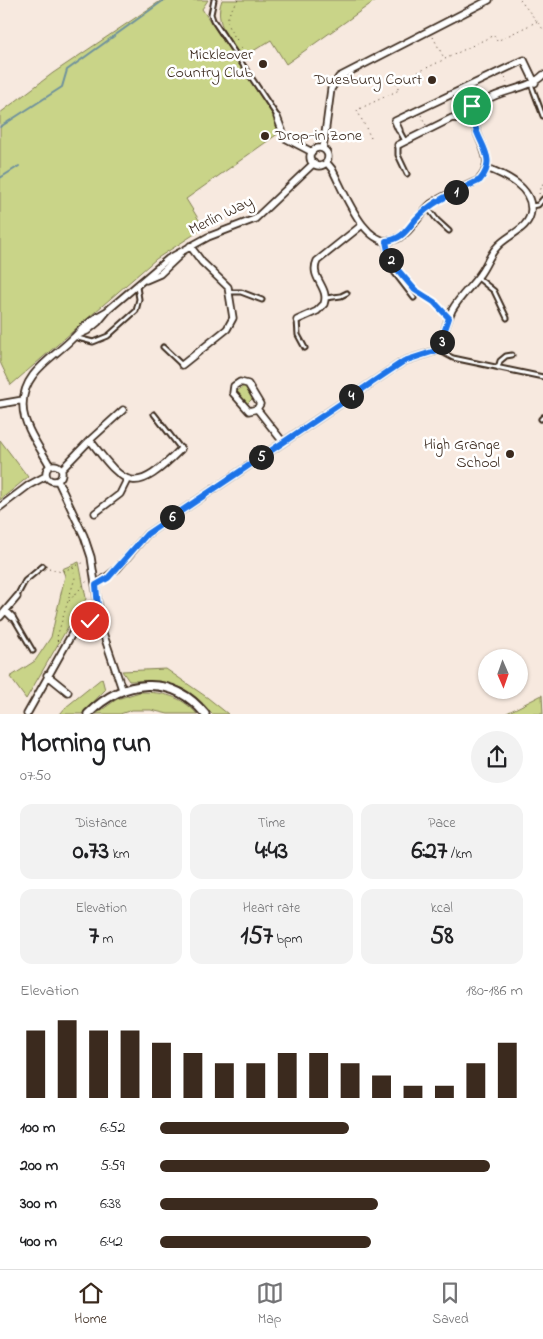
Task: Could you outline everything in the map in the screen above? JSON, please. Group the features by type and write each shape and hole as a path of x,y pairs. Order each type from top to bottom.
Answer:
{"street":[{"path":"489,0 336,80 330,95 322,149 328,156 327,163 362,225 377,240 396,239 405,233 428,208 480,180 487,168 488,157 474,120 477,110 488,100 511,90 533,84 543,76"},
{"path":"399,130 395,121 524,60 533,84"},
{"path":"277,117 285,138 312,152 322,149"},
{"path":"398,145 452,118 474,120"},
{"path":"312,152 311,158 314,163 319,166 327,163"},
{"name":"Merlin Way","path":"23,400 34,373 94,317 108,310 144,281 153,271 190,246 254,219 314,163"},
{"path":"96,585 112,574 147,534 404,361 438,350 449,318 461,296 477,278 496,248 527,223 531,205 519,185 499,172 487,168"},
{"path":"297,320 321,309 326,298 324,287 315,275 317,261 362,225"},
{"path":"386,241 388,253 394,265"},
{"path":"182,365 230,326 233,318 228,287 202,262 190,246"},
{"path":"240,382 248,384 258,398 260,404 257,410 249,411 245,409 233,393 234,386 240,382"},
{"path":"0,404 23,400 25,418 50,466"},
{"path":"58,481 62,477 62,468 123,410"},
{"path":"257,410 283,442"},
{"path":"90,440 127,480 139,481 150,477 181,449"},
{"path":"58,481 50,480 46,476 46,470 50,466 55,465 62,468"},
{"path":"0,507 29,485 46,476"},
{"path":"96,513 120,494 127,480"},
{"path":"58,481 84,536 92,559 96,578 99,618 111,661 122,689"},
{"path":"0,616 17,597"},
{"path":"6,611 12,617"},
{"path":"27,714 47,675 77,627 99,618"},
{"path":"47,675 68,692"},
{"path":"88,714 100,703 122,689 144,685 166,687 187,697 205,714"}],"lane":[{"path":"214,0 211,14 213,20 277,117"},
{"path":"533,84 543,116"},
{"path":"399,130 405,142"},
{"path":"398,145 398,155 407,174"},
{"path":"531,205 538,205 543,198"},
{"path":"428,208 449,231"},
{"path":"394,265 394,272 414,298"},
{"path":"477,278 494,291 507,318"},
{"path":"74,337 94,342 108,336 136,311 139,299 137,287"},
{"path":"230,292 241,292 262,300"},
{"path":"326,298 341,296 347,292"},
{"path":"297,320 298,334 305,348"},
{"path":"163,347 182,365"},
{"path":"438,350 453,358 543,378"},
{"path":"498,368 500,361 506,356 512,355"},
{"path":"154,414 181,449"},
{"path":"17,597 24,580 43,566"},
{"path":"12,617 33,651"}],"path":[{"path":"239,0 230,10 227,22 228,29 242,50 244,59 240,61"},
{"path":"520,0 538,21 543,30"},
{"path":"371,138 356,110 399,90 396,83 444,59 494,35 497,41 538,21"},
{"path":"430,30 444,59"},
{"path":"502,70 511,90"},
{"path":"465,92 472,106 477,110"},
{"path":"459,94 465,108 459,118"},
{"path":"419,110 429,130"},
{"path":"531,205 538,198 543,182"},
{"path":"394,265 410,285"},
{"path":"412,288 434,302 449,318"},
{"path":"43,566 61,572 92,559"},
{"path":"59,655 57,637 75,578 73,567"},
{"path":"68,602 89,579 96,578"}],"green space":[{"path":"162,0 208,0 202,9 275,118 279,133 186,199 204,228 156,259 11,385 0,362 0,113 53,73"},
{"path":"222,0 376,0 286,64 271,40 242,58 221,23 220,8"},
{"path":"245,385 254,397 246,405 236,392"},
{"path":"0,440 28,477 0,500"},
{"path":"79,562 86,598 82,614 68,627 26,699 10,677 35,661 51,637 65,576 62,569"},
{"path":"166,669 228,714 212,714 194,696 175,686 154,681 129,681 122,671"},
{"path":"102,678 105,690 82,714 60,714 66,707"},
{"path":"140,692 171,696 185,703 197,714 168,714 151,710 132,710 120,714 96,714 117,699"},
{"path":"542,695 543,714 505,714"}],"waterway":[{"path":"0,127 62,87 67,70 164,0"},
{"path":"0,178 19,166"}],"place":[{"name":"Mickleover Country Club","path":"263,64"},
{"name":"Duesbury Court","path":"432,80"},
{"name":"Drop-in Zone","path":"265,136"},
{"name":"High Grange School","path":"510,454"}],"route":[{"path":"90,621 99,618 96,585 108,578 117,569 147,534 404,361 413,356 438,350 449,318 434,302 417,292 410,285 389,256 386,241 396,239 405,233 416,219 434,202 480,180 484,175 488,157 474,124 474,116 477,110 472,106"}]}
